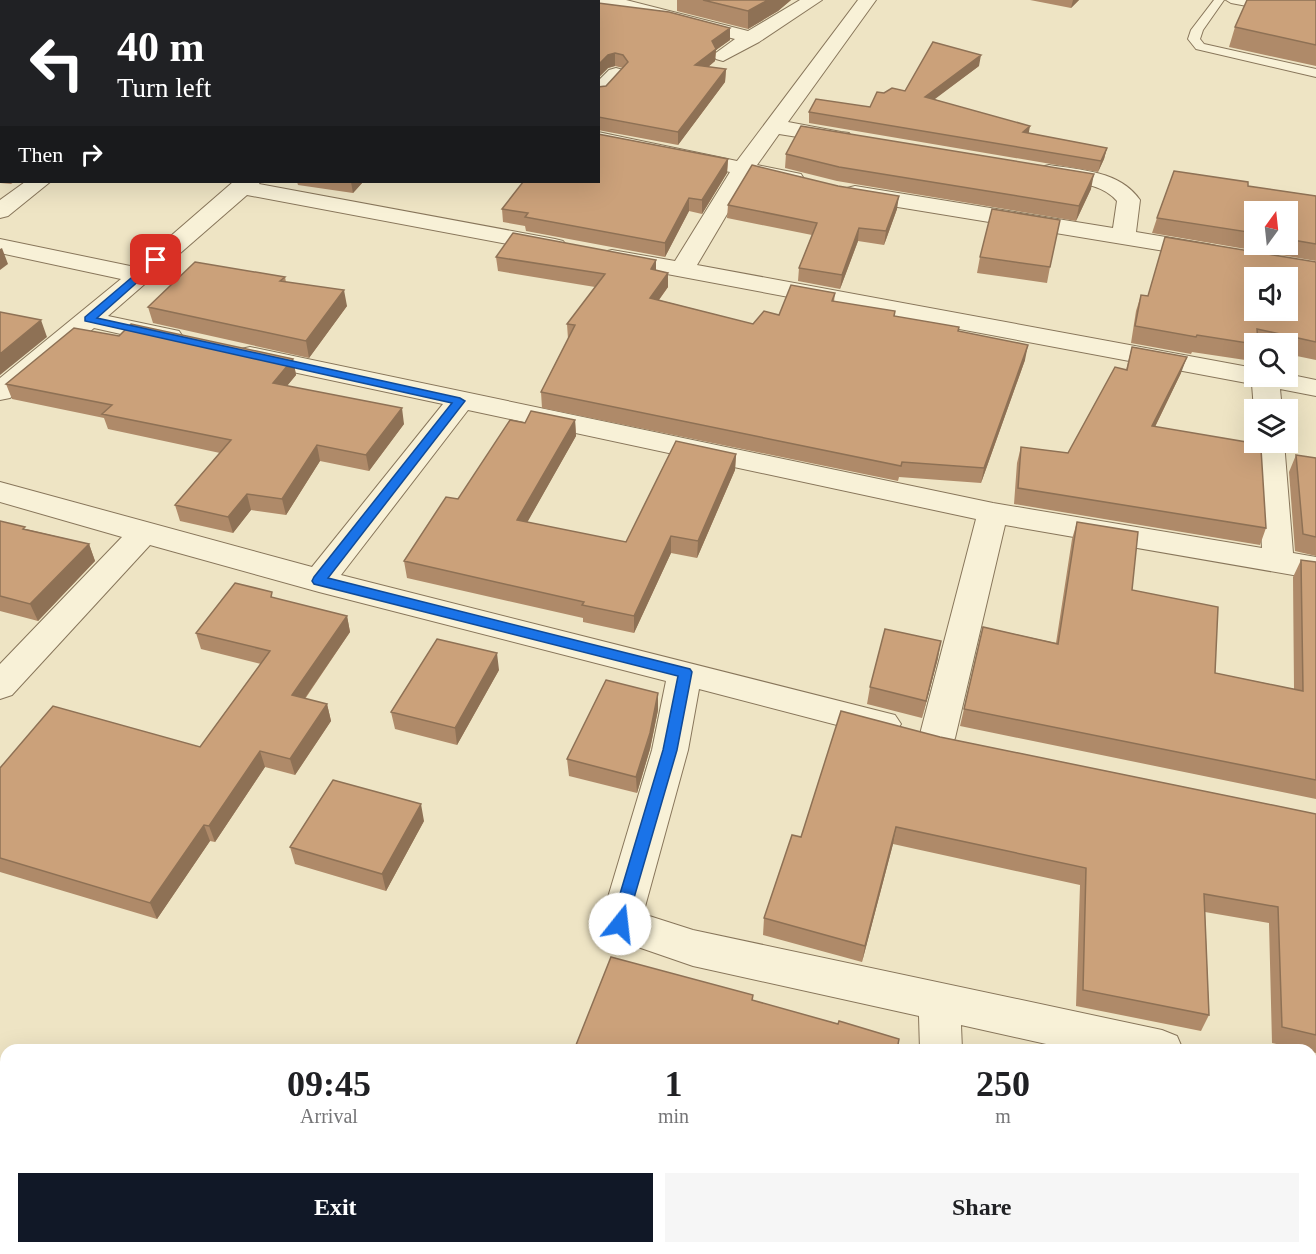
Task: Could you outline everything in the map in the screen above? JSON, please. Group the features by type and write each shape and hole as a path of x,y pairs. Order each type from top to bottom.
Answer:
{"street":[{"path":"604,0 752,38"},
{"path":"723,56 813,0"},
{"path":"682,270 744,167 772,126 867,0"},
{"path":"600,91 616,74"},
{"path":"772,126 864,141"},
{"path":"600,138 744,167 827,187 1225,254"},
{"path":"1025,168 1091,180 1124,192 1129,200 1122,237"},
{"path":"0,211 38,183"},
{"path":"0,392 89,319 245,184 584,252 1244,375"},
{"path":"0,246 139,274"},
{"path":"89,319 193,342"},
{"path":"228,350 993,513 1316,568"},
{"path":"1298,385 1316,388"},
{"path":"319,581 460,401"},
{"path":"1271,453 1278,561"},
{"path":"0,492 142,534 319,581 971,745"},
{"path":"937,738 993,513"},
{"path":"0,686 142,534"},
{"path":"685,672 670,750 620,924 693,948 1135,1044"},
{"path":"939,1000 940,1044"}],"lane":[{"path":"1219,0 1197,30 1194,39 1200,46 1316,73"},
{"path":"1231,0 1316,16"}],"building":[{"path":"703,0 768,0 748,11"},
{"path":"1247,0 1316,0 1316,45 1235,27"},
{"path":"600,3 669,12 730,28 712,41 716,49 695,65 726,69 678,132 600,117 600,87 606,86 628,62 623,55 615,53 608,55 600,63"},
{"path":"933,42 981,55 925,97 1030,126 1023,132 1107,148 1101,161 809,112 816,99 870,107 877,92 884,93 892,88 905,91"},
{"path":"801,126 1094,174 1079,206 839,167 786,154"},
{"path":"600,134 728,159 702,200 689,198 665,243 525,217 528,213 502,209 522,183 600,183"},
{"path":"752,165 838,186 899,196 886,231 859,228 842,275 799,268 817,223 728,205"},
{"path":"1174,171 1248,182 1248,186 1316,196 1316,244 1298,241 1298,201 1244,201 1244,231 1157,218"},
{"path":"992,209 1060,220 1050,267 980,257"},
{"path":"513,233 656,260 651,269 668,273 650,298 753,324 764,311 779,315 791,285 835,293 832,301 895,311 894,316 959,327 958,331 1028,345 984,468 902,462 901,466 541,392 575,325 567,324 605,274 496,257"},
{"path":"1165,237 1244,250 1244,255 1274,255 1316,262 1316,342 1298,338 1298,333 1275,333 1257,329 1257,333 1244,333 1244,342 1135,326 1141,295 1148,296"},
{"path":"195,262 285,277 280,281 344,290 306,341 148,307"},
{"path":"0,312 41,320 0,354"},
{"path":"131,324 293,359 273,383 402,408 366,455 317,445 282,499 247,494 228,517 175,505 231,440 102,414 112,405 6,384 74,328 119,336"},
{"path":"1132,347 1187,357 1152,426 1244,442 1244,453 1261,453 1266,528 1018,488 1021,447 1068,453 1115,367 1127,370"},
{"path":"531,411 575,420 517,520 626,542 676,441 736,454 698,541 671,536 634,616 582,605 584,602 404,561 446,497 458,499 510,420 525,423"},
{"path":"1296,455 1316,458 1316,537 1303,534"},
{"path":"0,521 25,527 23,529 89,544 30,604 0,596"},
{"path":"1077,522 1138,532 1132,590 1218,607 1215,673 1303,691 1301,560 1316,562 1316,780 964,709 983,627 1058,644"},
{"path":"235,583 272,592 271,597 347,616 292,695 327,704 290,759 260,751 209,826 204,825 150,903 0,858 0,768 53,706 200,747 270,651 196,633"},
{"path":"885,629 941,641 926,701 870,687"},
{"path":"437,639 497,653 455,728 391,712"},
{"path":"606,680 658,693 650,733 636,777 567,759"},
{"path":"841,711 940,737 1316,814 1316,1035 1282,1027 1278,907 1204,894 1209,1015 1083,990 1086,868 896,827 865,946 764,918 792,835 801,837"},
{"path":"333,780 421,804 382,874 290,847"},
{"path":"611,957 753,995 752,1000 838,1024 839,1021 899,1039 898,1044 576,1044"}],"route":[{"path":"156,260 89,319 460,401 319,581 685,672 670,750 620,924"}]}
